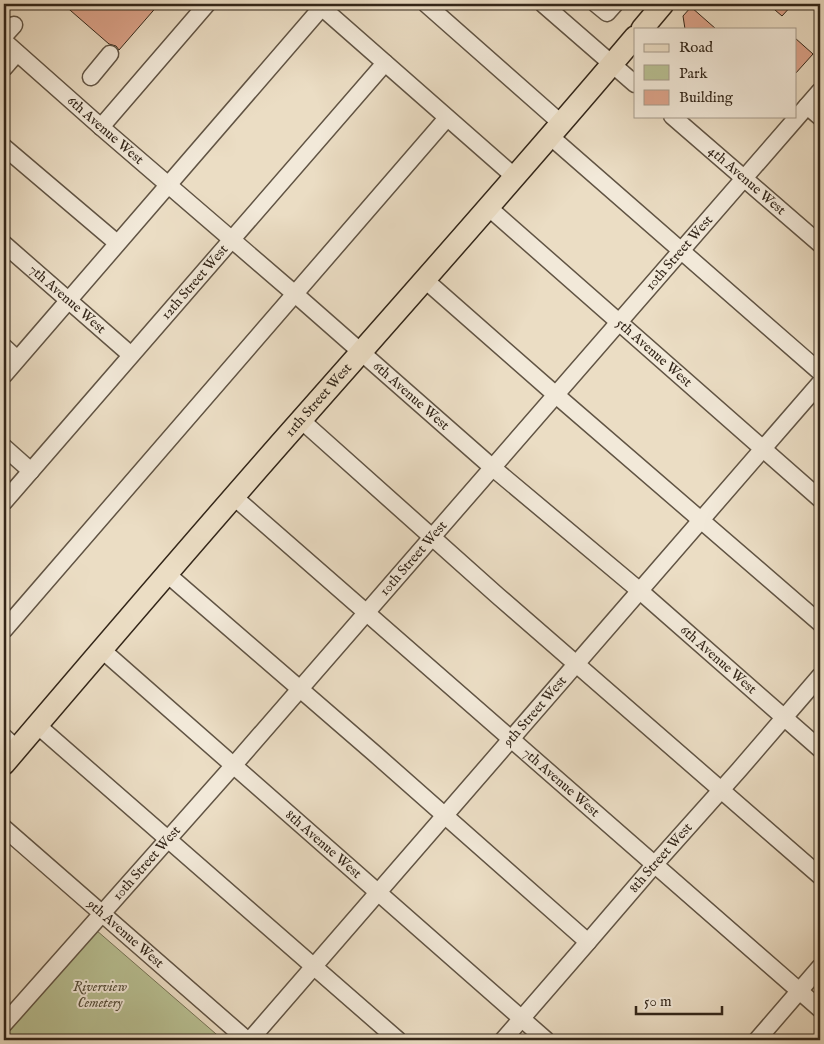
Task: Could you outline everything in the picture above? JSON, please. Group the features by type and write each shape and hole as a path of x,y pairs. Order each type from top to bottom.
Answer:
{"main road":[{"path":"643,28 662,4"},
{"name":"11th Street West","path":"8,750 37,725 424,279 557,130 634,38"}],"street":[{"path":"101,127 207,4"},
{"path":"426,4 682,251 820,372"},
{"path":"543,4 634,83"},
{"path":"596,4 607,13 616,4"},
{"path":"4,375 320,5 514,177"},
{"name":"6th Avenue West","path":"4,41 493,468 640,591 820,749"},
{"path":"4,68 17,53"},
{"path":"91,78 110,54"},
{"name":"12th Street West","path":"4,502 385,63"},
{"name":"10th Street West","path":"4,1024 367,613 820,91"},
{"path":"807,106 820,117"},
{"path":"4,630 447,118"},
{"name":"4th Avenue West","path":"674,118 820,244"},
{"path":"4,146 117,244"},
{"name":"5th Avenue West","path":"488,207 820,499"},
{"name":"7th Avenue West","path":"4,244 131,355"},
{"path":"424,279 820,623"},
{"path":"4,347 17,359"},
{"name":"9th Street West","path":"248,1040 820,383"},
{"path":"301,420 432,538 820,876"},
{"path":"4,447 31,471"},
{"name":"7th Avenue West","path":"234,497 820,1009"},
{"path":"167,574 445,815 588,942"},
{"name":"8th Avenue West","path":"101,650 546,1040"},
{"name":"8th Street West","path":"503,1040 654,864 820,676"},
{"path":"37,725 398,1040"},
{"name":"9th Avenue West","path":"4,828 248,1040"},
{"path":"757,1040 820,967"}],"green space":[{"name":"Riverview Cemetery","path":"96,930 223,1040 4,1040 4,1037"}],"building":[{"path":"63,4 159,4 119,50 116,46 109,44"},
{"path":"768,4 793,4 782,16"},
{"path":"691,7 715,28 685,28 683,16"},
{"path":"796,39 813,54 796,73"}]}
